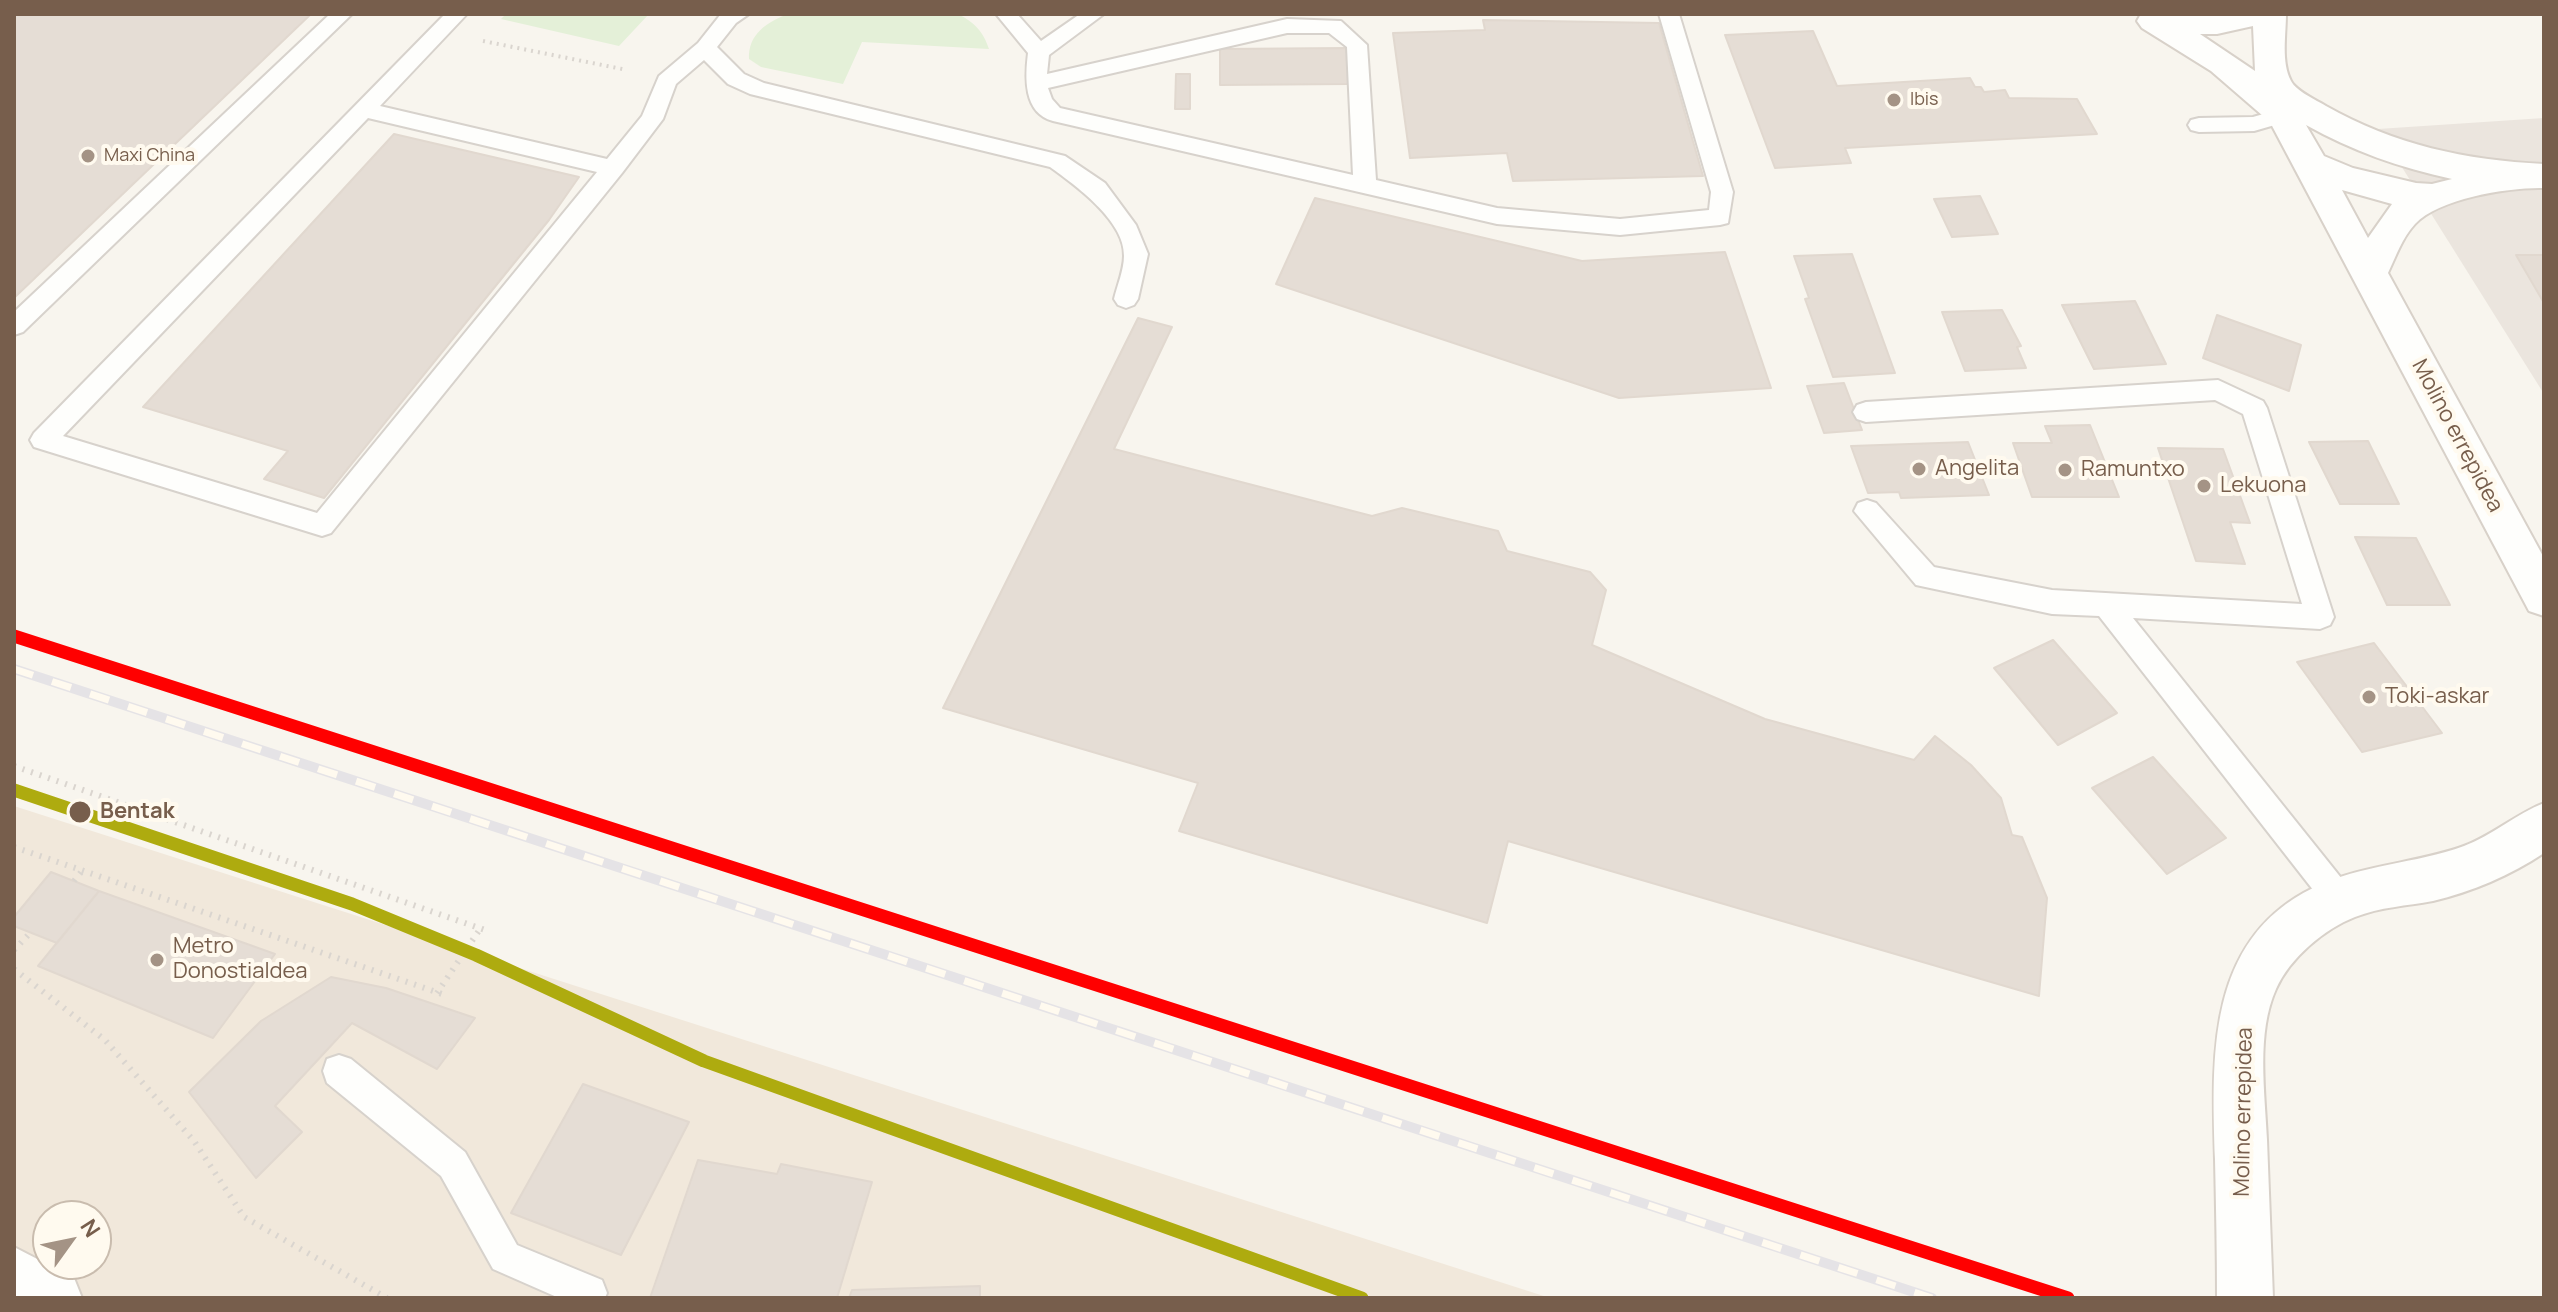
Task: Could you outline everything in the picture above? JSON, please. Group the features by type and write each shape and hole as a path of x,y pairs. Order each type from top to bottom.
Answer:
{"main road":[{"path":"2140,18 2217,24 2263,14"},
{"path":"2270,14 2269,61 2279,101"},
{"path":"2140,18 2226,64 2257,89 2279,101 2384,150 2420,160 2530,176"},
{"name":"Molino errepidea","path":"2279,101 2544,598"},
{"path":"2310,164 2357,184 2400,195 2433,197"},
{"path":"2369,273 2387,238 2408,209 2433,197 2530,176"},
{"name":"Molino errepidea","path":"2245,1298 2240,1074 2245,1010 2258,973 2279,942 2302,920 2339,899 2442,876 2515,848 2544,825"},
{"path":"14,1275 54,1298"}],"lane":[{"path":"14,326 342,14"},
{"path":"457,14 43,440 322,525 614,168 652,119 667,81 705,48 732,15"},
{"path":"1006,14 1039,52 1035,84 1040,104 1053,114 1497,216 1605,225 1720,217 1722,192 1669,14"},
{"path":"1039,52 1094,14"},
{"path":"1035,84 1287,26 1334,26 1357,45 1365,187"},
{"path":"705,48 736,79 758,89 1057,161 1097,189 1124,225 1136,254 1126,299"},
{"path":"2199,125 2254,124 2279,101"},
{"path":"364,110 614,168"},
{"path":"1866,412 2218,390 2254,408 2320,617 2052,602 1926,577 1867,511"},
{"path":"2106,605 2339,899"},
{"path":"339,1071 453,1164 505,1257 589,1293 587,1298"}],"path":[{"path":"474,39 627,70"},
{"path":"14,766 482,930 437,993"},
{"path":"14,847 445,995"},
{"path":"74,881 82,871"},
{"path":"14,950 31,932"},
{"path":"14,969 105,1040 194,1141 244,1217 387,1298"}],"shaded area":[{"path":"2544,118 2544,394 2378,129"},
{"path":"14,806 1550,1298 14,1298"}],"green space":[{"path":"506,14 649,14 619,46 501,19"},
{"path":"788,14 958,14 978,28 989,49 862,42 843,84 761,67 749,59 752,43 760,30"}],"building":[{"name":"Maxi China","path":"14,14 311,14 14,298"},
{"path":"1483,20 1659,23 1703,176 1513,181 1507,153 1410,158 1393,33 1485,30"},
{"name":"Ibis","path":"1813,31 1837,86 1970,78 1975,87 1981,87 1984,92 2005,90 2009,98 2077,99 2097,134 1845,148 1851,163 1775,168 1725,35"},
{"path":"1347,48 1349,84 1220,85 1220,49"},
{"path":"1176,74 1190,74 1190,109 1175,109"},
{"path":"394,134 579,177 549,220 324,498 264,479 288,451 143,407"},
{"path":"1980,196 1998,234 1952,237 1934,199"},
{"path":"1315,198 1582,261 1725,252 1771,388 1619,398 1276,284"},
{"path":"1852,254 1895,373 1833,377 1805,299 1809,298 1794,256"},
{"path":"2516,255 2544,255 2544,303"},
{"path":"2135,301 2166,364 2094,369 2062,305"},
{"path":"2002,310 2021,346 2017,347 2026,368 1965,371 1942,312"},
{"path":"2217,315 2301,345 2289,391 2203,358"},
{"path":"1138,318 1172,327 1114,449 1372,516 1402,508 1498,531 1507,551 1590,572 1606,590 1592,645 1765,719 1914,760 1935,736 1971,765 2001,798 2012,835 2022,837 2047,898 2039,996 1508,841 1487,923 1179,831 1198,783 943,708"},
{"path":"1844,383 1862,430 1824,433 1807,386"},
{"name":"Ramuntxo","path":"2090,425 2119,497 2032,497 2013,443 2052,443 2045,426"},
{"path":"2368,441 2399,504 2340,504 2309,442"},
{"name":"Angelita","path":"1968,442 1989,495 1901,498 1899,492 1868,493 1851,446"},
{"name":"Lekuona","path":"2158,448 2223,449 2250,523 2230,522 2245,564 2196,561"},
{"path":"2355,537 2416,538 2450,605 2387,605"},
{"path":"2053,640 2117,713 2058,745 1994,668"},
{"name":"Toki-askar","path":"2374,643 2442,733 2362,752 2297,662"},
{"path":"2153,757 2226,838 2167,874 2092,788"},
{"name":"Bentak","path":"51,872 99,891 57,943 14,926 14,917"},
{"name":"Metro Donostialdea","path":"99,891 275,954 213,1038 38,966"},
{"path":"331,977 386,988 475,1018 437,1069 352,1023 275,1106 302,1132 256,1178 189,1092 261,1021"},
{"path":"583,1084 689,1122 621,1255 511,1213"},
{"path":"698,1160 777,1174 781,1164 872,1182 837,1298 650,1298"},
{"path":"980,1286 980,1298 849,1298 852,1290"}],"railway":[{"path":"14,669 1932,1298"}],"transit line":[{"path":"14,636 2068,1298"},
{"path":"14,790 352,904 476,955 704,1061 1362,1298"}],"place":[{"name":"Ibis","path":"1894,100"},
{"name":"Maxi China","path":"88,156"},
{"name":"Angelita","path":"1919,469"},
{"name":"Ramuntxo","path":"2065,470"},
{"name":"Lekuona","path":"2204,486"},
{"name":"Toki-askar","path":"2369,697"},
{"name":"Bentak","path":"80,812"},
{"name":"Metro Donostialdea","path":"157,960"}]}
